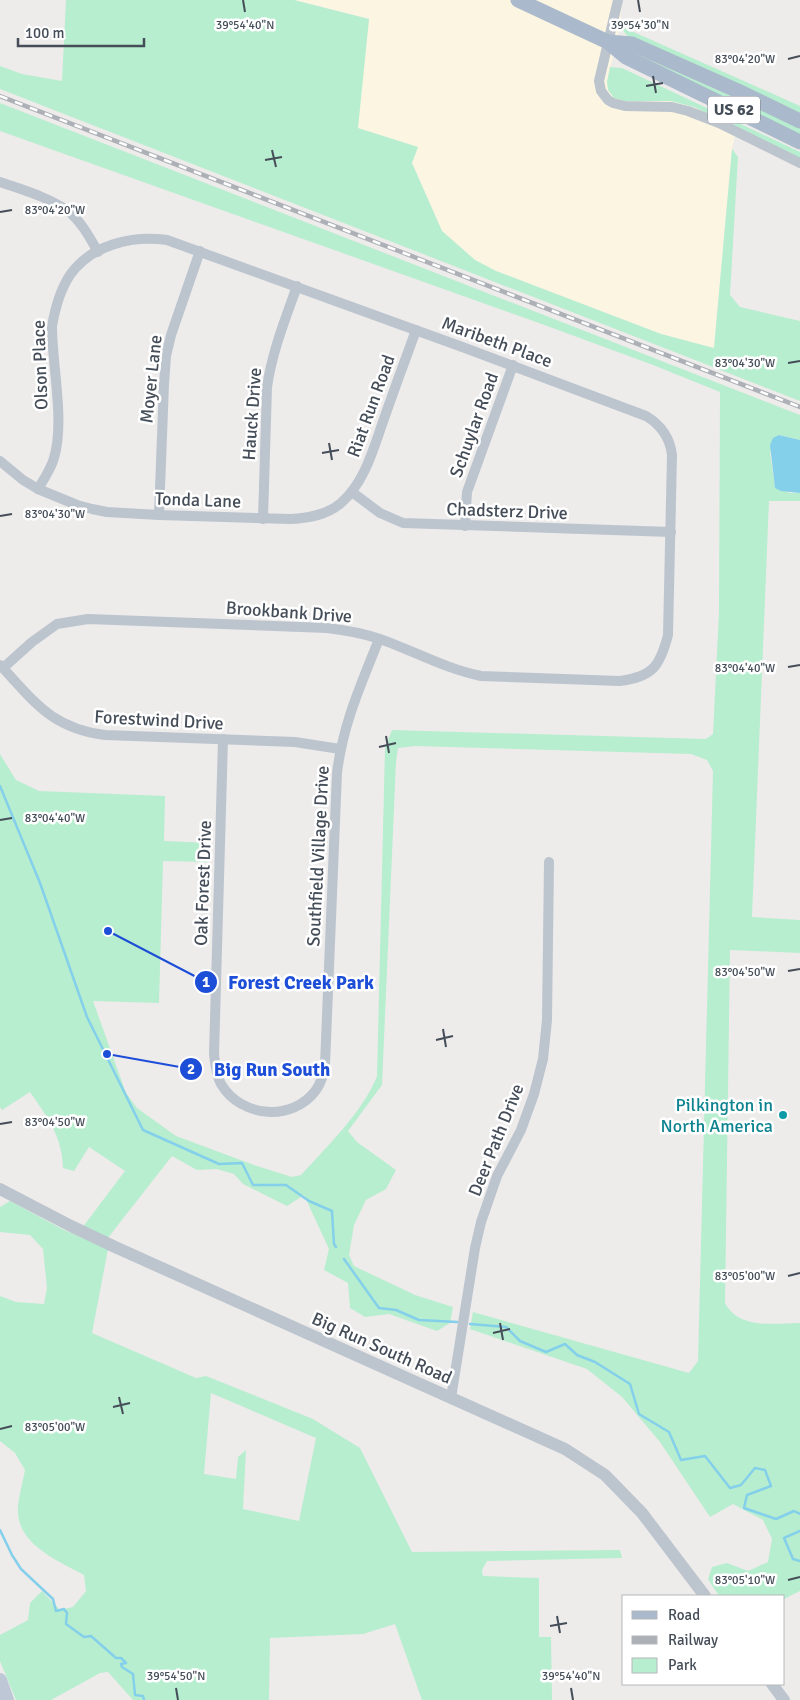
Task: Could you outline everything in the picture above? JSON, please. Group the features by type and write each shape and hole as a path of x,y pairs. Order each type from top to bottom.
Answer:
{"main road":[{"name":"US 62","path":"518,0 608,42 626,57 800,142"},
{"name":"US 62","path":"608,42 632,44 800,121"},
{"path":"0,1680 7,1700"}],"street":[{"path":"618,0 599,81 601,91 608,100 625,106 672,107 688,111 724,126 800,163"},
{"path":"0,182 46,198 69,212 87,232 98,252"},
{"name":"Maribeth Place","path":"98,252 123,241 153,238 167,240 513,365 655,421 662,428 671,446 672,456 668,635 663,656"},
{"name":"Moyer Lane","path":"159,515 166,356 171,335 200,251"},
{"name":"Olson Place","path":"38,489 54,460 57,445 58,426 52,341 55,311 70,275 82,262 98,252"},
{"name":"Hauck Drive","path":"263,518 267,387 275,349 297,286"},
{"name":"Riat Run Road","path":"352,492 366,469 416,330"},
{"name":"Schuylar Road","path":"465,526 467,492 513,365"},
{"name":"Tonda Lane","path":"0,461 23,480 38,489 77,506 107,512 291,519 308,518 325,513 352,492"},
{"name":"Chadsterz Drive","path":"352,492 380,513 402,523 671,532"},
{"name":"Brookbank Drive","path":"2,667 57,624 88,619 350,630 380,639 466,673 481,676 619,681 638,678 646,674 663,656"},
{"name":"Southfield Village Drive","path":"273,1112 286,1111 298,1106 317,1089 322,1078 325,1064 340,749 352,706 380,639"},
{"name":"Forestwind Drive","path":"2,667 53,718 69,727 86,733 295,742 340,749"},
{"name":"Oak Forest Drive","path":"223,739 214,1054 216,1070 221,1084 243,1106 259,1111 273,1112"},
{"name":"Deer Path Drive","path":"451,1398 475,1248 481,1222 500,1169 521,1130 534,1094 543,1059 548,1020 550,862"},
{"name":"Big Run South Road","path":"0,1188 115,1247 565,1449 605,1474 642,1514 704,1595"},
{"path":"773,1685 784,1700"}],"shaded area":[{"path":"294,0 622,0 620,26 607,82 625,101 671,101 694,107 737,128 732,149 714,349 661,334 496,271 475,260 442,231 412,163 417,147 357,128 369,19"}],"green space":[{"path":"66,0 294,0 369,19 358,128 418,147 412,163 442,231 475,260 496,271 661,334 714,348 732,149 738,157 730,295 740,307 800,321 800,401 0,89 0,66 22,74 62,81"},
{"path":"620,26 800,106 800,114 628,37"},
{"path":"646,58 800,127 800,137 645,62"},
{"path":"610,67 622,68 800,152 800,159 694,107 671,101 625,101 614,98 608,90 607,82"},
{"path":"0,103 800,415 800,440 779,435 770,452 775,487 790,493 800,493 800,501 769,501 752,917 800,920 800,953 730,950 725,1303 731,1312 739,1318 748,1321 769,1324 800,1323 800,1591 785,1598 785,1595 718,1595 708,1579 712,1567 727,1563 748,1571 768,1562 772,1539 763,1520 733,1504 710,1517 660,1442 622,1397 587,1369 470,1329 473,1312 689,1373 698,1361 713,771 707,760 691,754 415,746 398,748 382,1085 348,1131 357,1142 396,1170 386,1189 366,1200 354,1225 349,1255 354,1266 415,1295 453,1307 450,1323 437,1331 389,1314 365,1317 350,1308 348,1283 324,1270 329,1249 304,1195 287,1206 243,1184 234,1174 217,1169 197,1170 172,1156 107,1239 82,1228 125,1171 89,1147 74,1171 63,1168 57,1137 48,1119 30,1092 2,1110 0,1107 0,754 16,780 39,791 165,796 164,841 210,843 209,862 163,861 159,1003 93,1001 126,1093 137,1108 176,1136 292,1177 301,1175 354,1115 363,1103 377,1076 385,748 392,730 706,739 713,734 719,612 720,392 539,323 0,131"},
{"path":"10,1201 64,1230 108,1249 92,1333 196,1378 206,1376 313,1419 360,1448 412,1552 620,1550 622,1558 487,1561 482,1570 483,1576 539,1578 539,1637 551,1637 552,1700 422,1700 395,1624 363,1634 270,1638 269,1700 133,1700 108,1672 100,1673 51,1700 16,1700 0,1661 0,1635 28,1620 30,1603 42,1591 60,1610 73,1607 86,1591 84,1575 42,1551 26,1535 20,1525 18,1513 19,1497 25,1470 15,1453 0,1441 0,1296 16,1302 44,1304 47,1288 43,1249 30,1235 0,1232 0,1207","holes":["211,1393 316,1438 299,1521 243,1509 246,1450 238,1457 236,1479 204,1474"]}],"water":[{"path":"779,435 800,440 800,493 781,491 775,488 770,445 773,438"}],"waterway":[{"path":"0,786 40,883 87,1017 143,1130 219,1164 242,1163 253,1185 286,1185 309,1201 332,1211 334,1244 336,1247"},
{"path":"344,1259 379,1308 396,1310 419,1320 457,1322"},
{"path":"470,1324 506,1327 520,1341 546,1352 565,1344 577,1355 595,1362 630,1384 639,1414 669,1432 681,1460 705,1456 730,1488 741,1485 755,1468 765,1470 771,1486 747,1495 744,1508 776,1519 794,1511 800,1514"},
{"path":"0,1530 21,1569 53,1599 56,1611 64,1609 67,1613 66,1624 84,1637 91,1636 116,1658 121,1658 126,1663 121,1664 122,1667 133,1674 135,1695 143,1696 144,1700"},
{"path":"800,1531 784,1538 793,1559 800,1561"}],"railway":[{"path":"0,96 800,407"}],"place":[{"name":"Forest Creek Park","path":"108,931"},
{"name":"Big Run South","path":"107,1054"},
{"name":"Pilkington in North America","path":"783,1115"}]}
